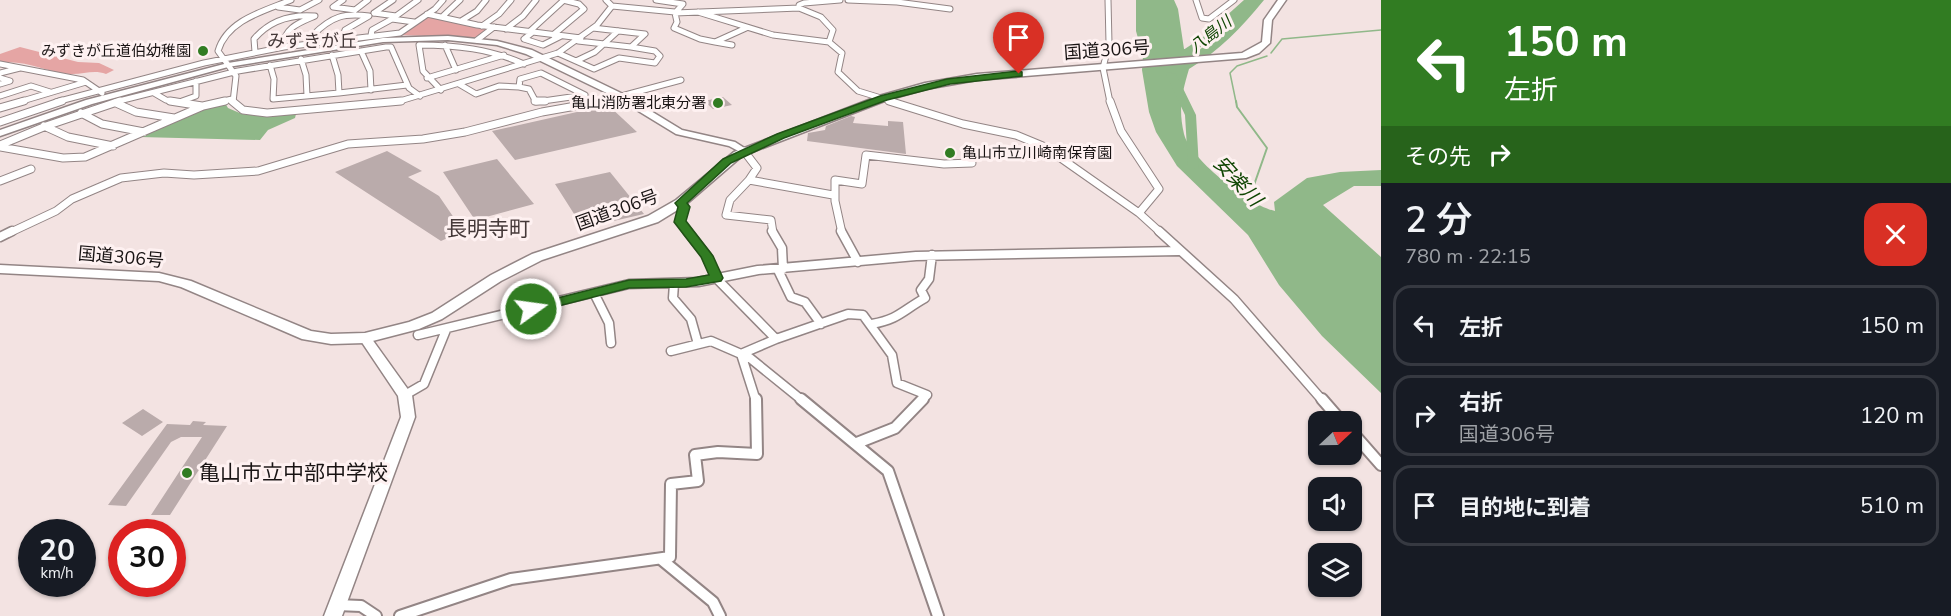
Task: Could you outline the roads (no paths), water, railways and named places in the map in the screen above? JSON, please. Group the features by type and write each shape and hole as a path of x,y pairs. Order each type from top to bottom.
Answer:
{"highway":[{"name":"国道306号","path":"2,267 159,277 186,284 308,336 365,338 414,326 437,316 496,278 537,257 644,222 680,203 719,168 744,151 883,98 925,86 977,77 1220,60 1243,56 1263,46 1267,40 1268,20 1282,0"}],"street":[{"path":"291,0 238,25 224,36 218,51 236,80 232,99 238,108 267,114 390,102 420,96 558,52 579,39 610,14 612,6"},
{"path":"276,7 298,11 319,0"},
{"path":"343,0 333,7 355,9 368,0"},
{"path":"393,0 374,13 396,16 417,0"},
{"path":"0,122 98,91 228,65 400,36 443,0"},
{"path":"443,16 460,0"},
{"path":"461,21 477,11 486,0"},
{"path":"482,26 499,14 511,0"},
{"path":"506,29 523,16 536,0"},
{"path":"554,35 583,10 579,4 563,0 524,39 543,45 561,36"},
{"path":"606,0 612,6 675,13 800,6 840,0"},
{"path":"654,0 683,4 675,13"},
{"path":"739,9 740,0"},
{"path":"793,0 831,26 833,30 829,42"},
{"path":"848,0 897,2 950,9"},
{"path":"1108,0 1109,43 1106,68 1114,117 1130,147 1158,186 1154,199 1141,212"},
{"path":"1196,0 1202,18 1209,19 1234,0"},
{"path":"698,12 773,35 829,42 842,53 838,72 858,91 955,122 1016,135 1059,156 1141,212 1179,251 1242,307 1332,411"},
{"path":"314,43 314,36 318,30 347,13 369,16 347,28 342,34 342,39"},
{"path":"675,13 677,22 674,28 697,36 704,41 732,45"},
{"path":"427,14 482,26 655,51 660,56 655,63 619,58 594,69 558,52"},
{"path":"255,52 254,39 268,26 287,16 315,16 286,33 283,40 284,47"},
{"path":"704,20 712,18"},
{"path":"371,35 372,30 392,19 414,22"},
{"path":"477,40 494,27"},
{"path":"593,28 645,34 631,47"},
{"path":"716,42 747,28"},
{"path":"576,61 604,44 618,31"},
{"path":"0,146 44,126 81,113 196,81 255,52 371,35 477,40 513,47 542,58 620,96 679,132 732,144 744,151 757,168 750,180 729,200 726,215 771,220 771,230 778,238 783,255 781,269 791,297 805,302 821,324"},
{"path":"441,90 430,83 427,78 417,53 419,45 445,45 504,55 524,64"},
{"path":"445,45 456,70"},
{"path":"0,133 55,112 228,65 270,64 391,47 407,85 420,96"},
{"path":"361,51 370,71 371,90"},
{"path":"332,55 338,75 339,93"},
{"path":"427,78 504,55"},
{"path":"301,59 306,75 307,96"},
{"path":"0,64 87,82 108,97"},
{"path":"270,64 274,79 273,99 407,85"},
{"path":"0,73 23,67"},
{"path":"459,84 476,94 499,86 529,89 536,102 585,95 541,73 520,79 519,87"},
{"path":"558,81 576,75"},
{"path":"0,78 50,93"},
{"path":"0,237 57,211 72,199 121,178 164,173 194,175 247,173 351,144 423,139 465,132 542,112 596,103 681,80"},
{"path":"0,84 10,81"},
{"path":"179,102 196,96 196,81"},
{"path":"0,108 87,82"},
{"path":"0,96 28,87"},
{"path":"154,93 161,98 203,106"},
{"path":"0,146 68,159 91,155 203,106 232,99"},
{"path":"116,103 136,112 174,118"},
{"path":"81,113 102,124 145,132"},
{"path":"44,126 68,137 113,146"},
{"path":"858,262 842,233 833,195 835,180 862,184 866,155 937,163 972,164"},
{"path":"0,181 31,169"},
{"path":"750,180 833,195"},
{"path":"680,203 684,207 680,222 707,256 716,278 776,339"},
{"path":"418,335 639,283 674,284 781,269 932,255 1179,251"},
{"path":"872,324 896,320 906,309 925,298 921,290 929,279 932,255"},
{"path":"674,284 670,290 671,297 689,315 693,334 698,344"},
{"path":"594,292 609,323 611,343"},
{"path":"743,354 776,339 848,314 863,315 885,342 898,370 897,383 927,395 895,428 857,443"},
{"path":"405,395 424,384 446,330"},
{"path":"365,338 405,395 408,409 405,429 335,610 361,606 376,616"},
{"path":"671,351 711,341 743,354 857,443 888,471 938,616"},
{"path":"400,616 511,579 626,561 662,560 670,557 673,527 671,484 698,481 695,455 718,452 757,454 760,425 756,395 743,354"},
{"path":"1362,443 1381,465"},
{"path":"662,560 713,603 720,616"}],"waterway":[{"name":"八島川","path":"1172,62 1209,37 1252,0"},
{"path":"1271,53 1282,39 1381,30"},
{"path":"1236,102 1230,73 1237,66 1267,56"},
{"name":"安楽川","path":"1171,74 1191,115 1194,165"},
{"path":"1231,189 1254,185 1267,148 1237,107 1236,101"}],"place":[{"name":"みずきが丘道伯幼稚園","path":"203,51"},
{"name":"亀山消防署北東分署","path":"718,103"},
{"name":"亀山市立川崎南保育園","path":"950,153"},
{"name":"亀山市立中部中学校","path":"187,473"}],"district":[{"name":"みずきが丘","path":"312,41"},
{"name":"長明寺町","path":"488,229"}]}
